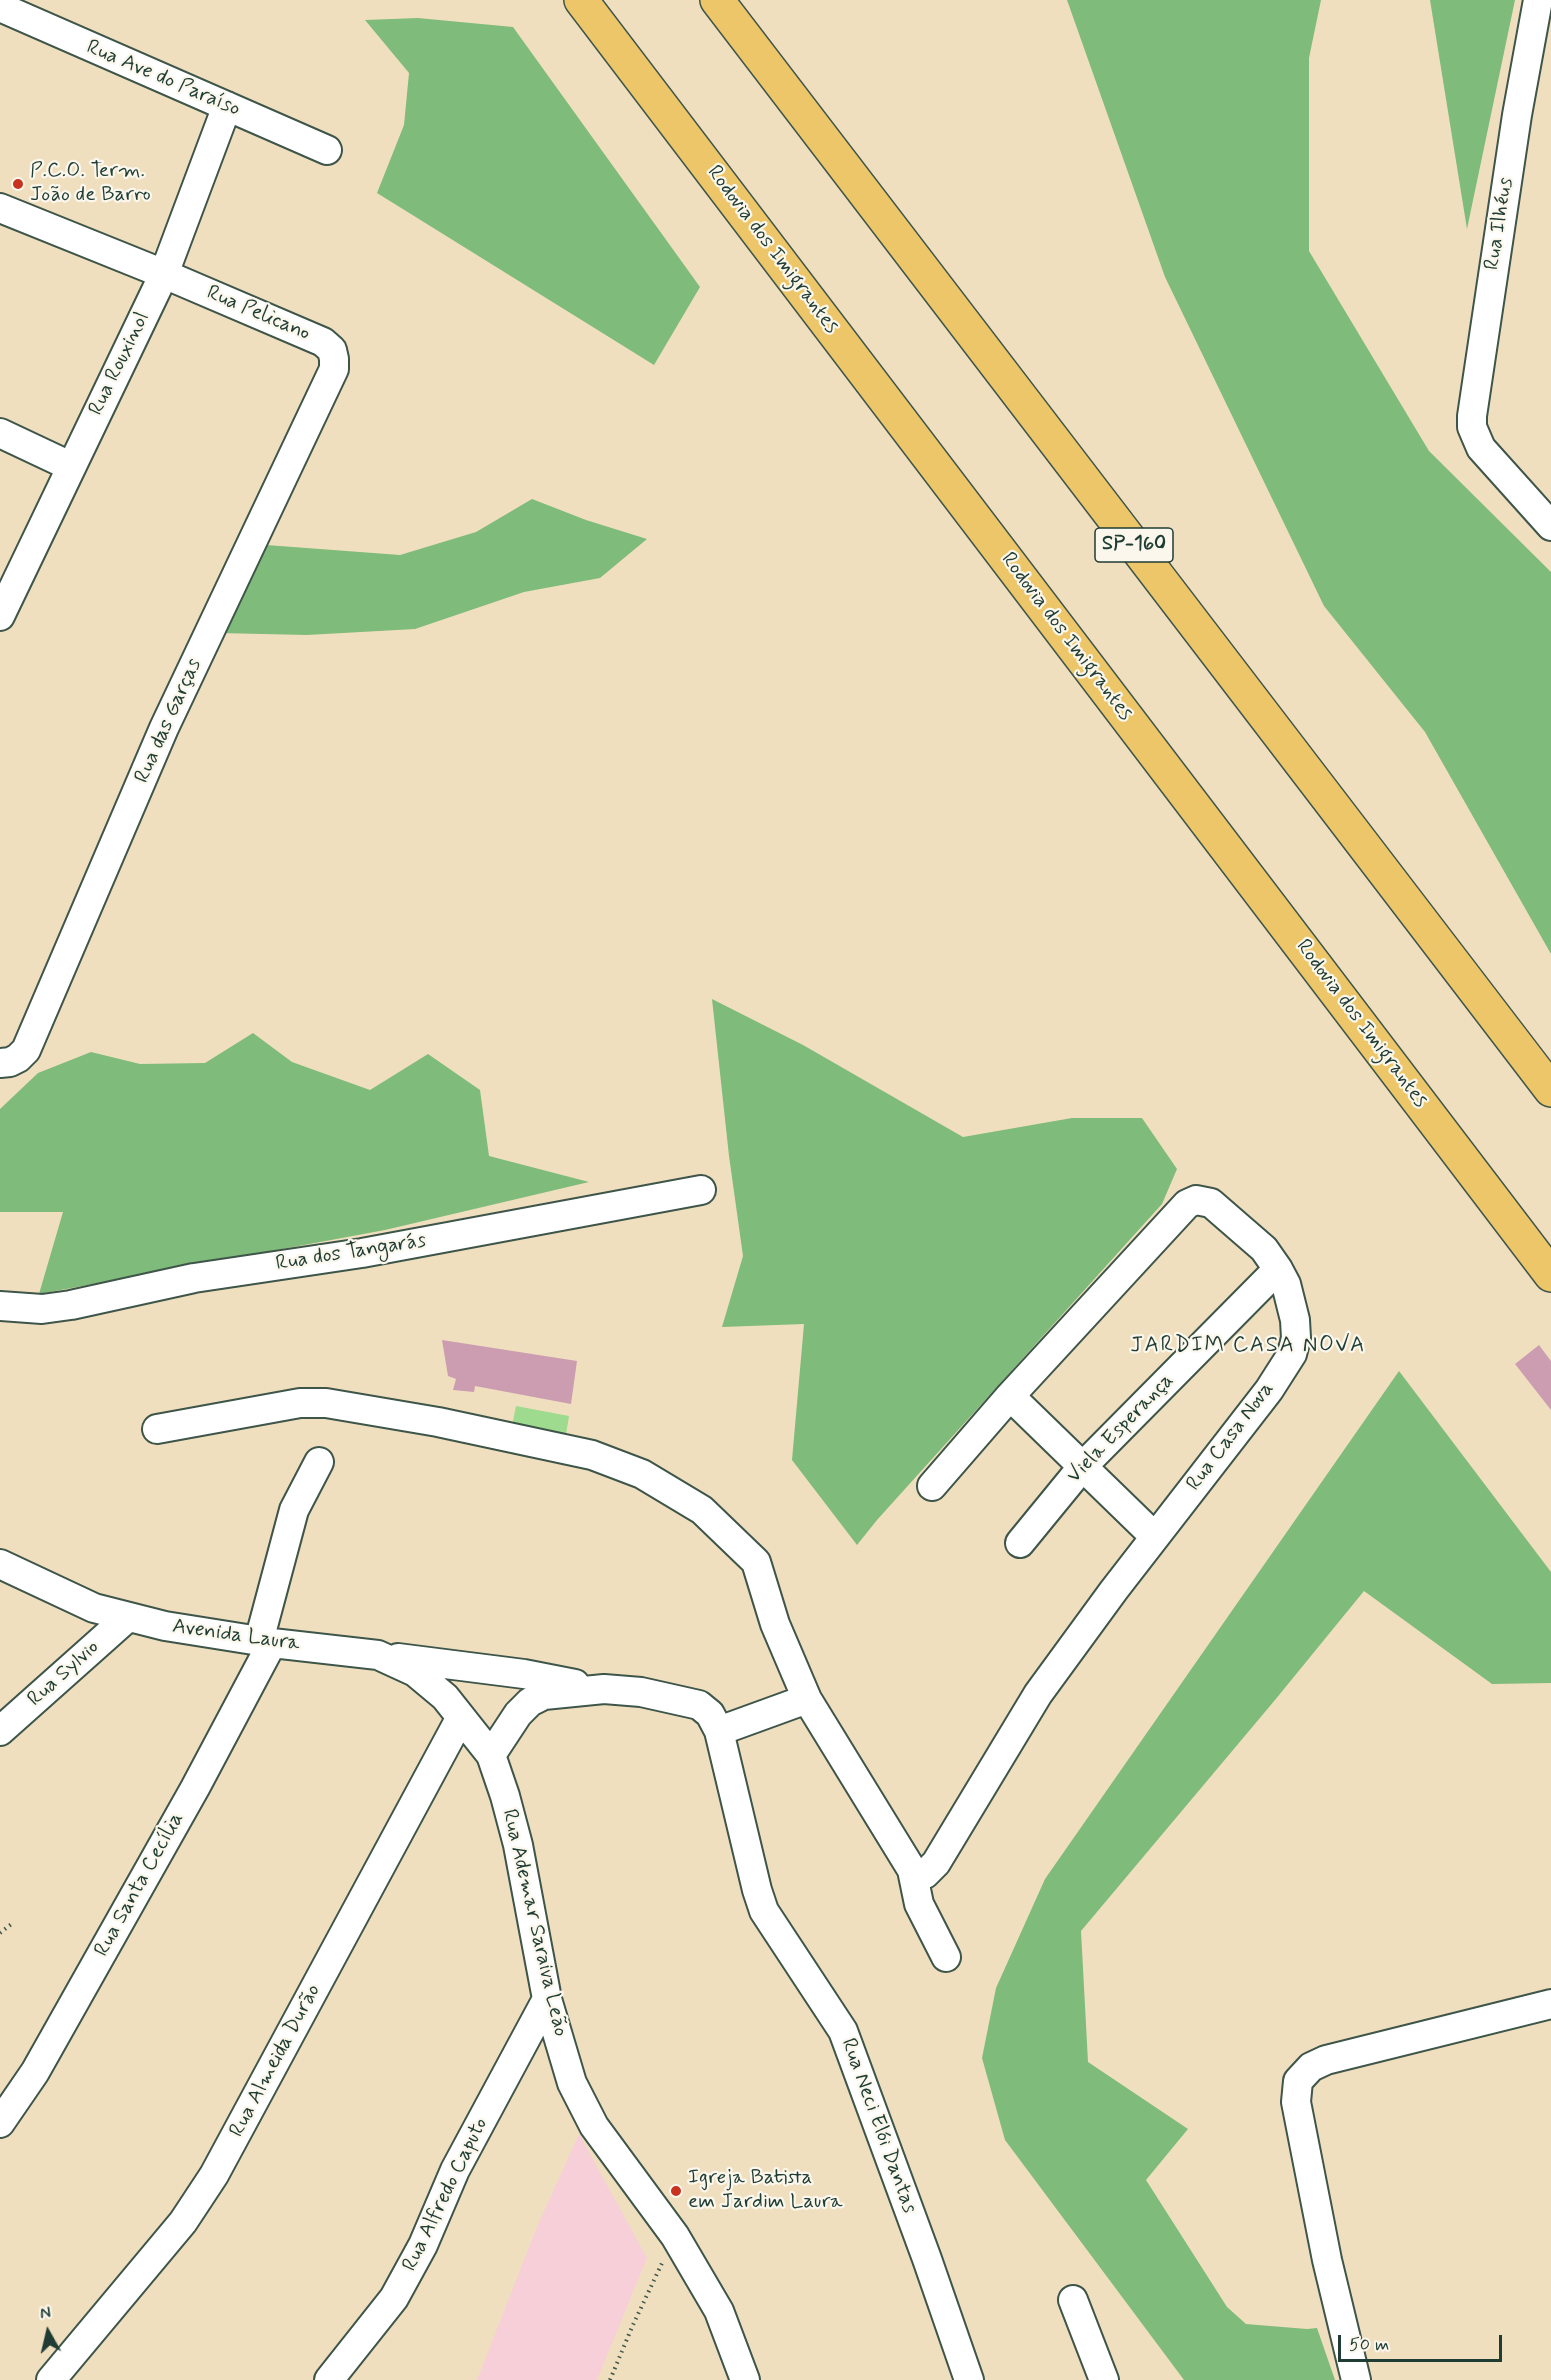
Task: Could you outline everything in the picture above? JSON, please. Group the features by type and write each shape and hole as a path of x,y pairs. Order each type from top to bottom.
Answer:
{"highway":[{"name":"Rodovia dos Imigrantes","path":"581,0 1551,1275"},
{"name":"SP-160","path":"717,0 1551,1090"}],"street":[{"name":"Rua Ilhéus","path":"1538,0 1517,115 1472,427 1481,448 1551,526"},
{"name":"Rua Ave do Paraíso","path":"0,7 327,150"},
{"name":"Rua Rouxinol","path":"0,616 164,274 226,106"},
{"name":"Rua Pelicano","path":"0,208 164,274 323,342 332,350 334,369"},
{"name":"Rua das Garças","path":"0,1063 10,1062 26,1050 164,728 334,369"},
{"path":"0,433 70,466"},
{"name":"Rua dos Tangarás","path":"0,1306 42,1309 71,1305 194,1278 362,1253 701,1190"},
{"name":"Rua Casa Nova","path":"912,1870 925,1874 936,1863 1038,1694 1154,1536 1269,1390 1292,1354 1296,1338 1295,1320 1286,1284 1278,1269 1264,1249 1211,1203 1196,1200 1187,1204 1010,1396 932,1486"},
{"name":"Viela Esperança","path":"1020,1542 1083,1466 1278,1269"},
{"path":"1010,1396 1154,1536"},
{"path":"157,1429 300,1403 326,1403 438,1422 592,1455 642,1474 702,1510 756,1562 775,1624 807,1700 912,1870 919,1904 946,1957"},
{"name":"Rua Santa Cecília","path":"5,2107 35,2072 195,1788 266,1642 294,1510 319,1462"},
{"name":"Avenida Laura","path":"0,1564 94,1608 165,1626 266,1642 378,1655 415,1672 445,1697 461,1717"},
{"name":"Rua Sylvio","path":"0,1731 128,1617"},
{"path":"378,1655 524,1674 604,1689 641,1692 679,1699 699,1705 714,1723 807,1700"},
{"path":"491,1755 518,1714 530,1702 544,1695 604,1689"},
{"name":"Rua Ademar Saraiva Leão","path":"461,1717 491,1755 505,1796 518,1845 547,1999 572,2083 594,2126 675,2236 719,2311 746,2380"},
{"name":"Rua Almeida Durão","path":"51,2380 183,2222 214,2175 461,1717"},
{"name":"Rua Neci Elói Dantas","path":"714,1723 764,1911 843,2031 969,2380"},
{"name":"Rua Alfredo Caputo","path":"329,2380 394,2298 423,2245 455,2170 547,1999"},
{"path":"1356,2380 1327,2260 1296,2102 1298,2080 1311,2067 1326,2060 1551,2004"},
{"path":"1073,2300 1104,2380"}],"path":[{"path":"0,1933 14,1922"},
{"path":"610,2380 675,2236"}],"shaded area":[{"path":"579,2134 647,2258 597,2380 477,2380 537,2227"}],"green space":[{"path":"1067,0 1321,0 1309,58 1309,251 1429,451 1551,572 1551,954 1425,732 1324,606 1165,277"},
{"path":"1430,0 1515,0 1467,229"},
{"path":"418,18 513,27 700,287 654,365 377,193 404,125 409,73 365,20"},
{"path":"532,499 586,520 647,539 600,578 524,592 415,629 307,635 218,633 253,544 400,555 476,532"},
{"path":"712,999 803,1045 963,1137 1072,1118 1142,1118 1177,1169 1162,1204 857,1545 792,1460 804,1324 722,1327 743,1256 729,1156"},
{"path":"253,1033 292,1062 370,1090 428,1054 480,1090 489,1156 589,1182 385,1230 39,1294 63,1212 0,1212 0,1109 38,1073 91,1052 140,1064 205,1063"},
{"path":"1399,1371 1551,1572 1551,1683 1492,1684 1364,1591 1081,1931 1088,2062 1188,2129 1146,2180 1227,2307 1246,2324 1317,2328 1335,2380 1184,2380 1005,2140 982,2058 996,1988 1045,1879"},
{"path":"516,1406 569,1416 565,1441 511,1431"}],"building":[{"path":"442,1340 577,1361 571,1404 475,1386 474,1392 453,1390 456,1379 448,1376"},
{"path":"1539,1345 1551,1361 1551,1410 1515,1364"}],"place":[{"name":"P.C.O. Term. João de Barro","path":"18,184"},
{"name":"Igreja Batista em Jardim Laura","path":"676,2191"}],"district":[{"name":"JARDIM CASA NOVA","path":"1248,1346"}]}
